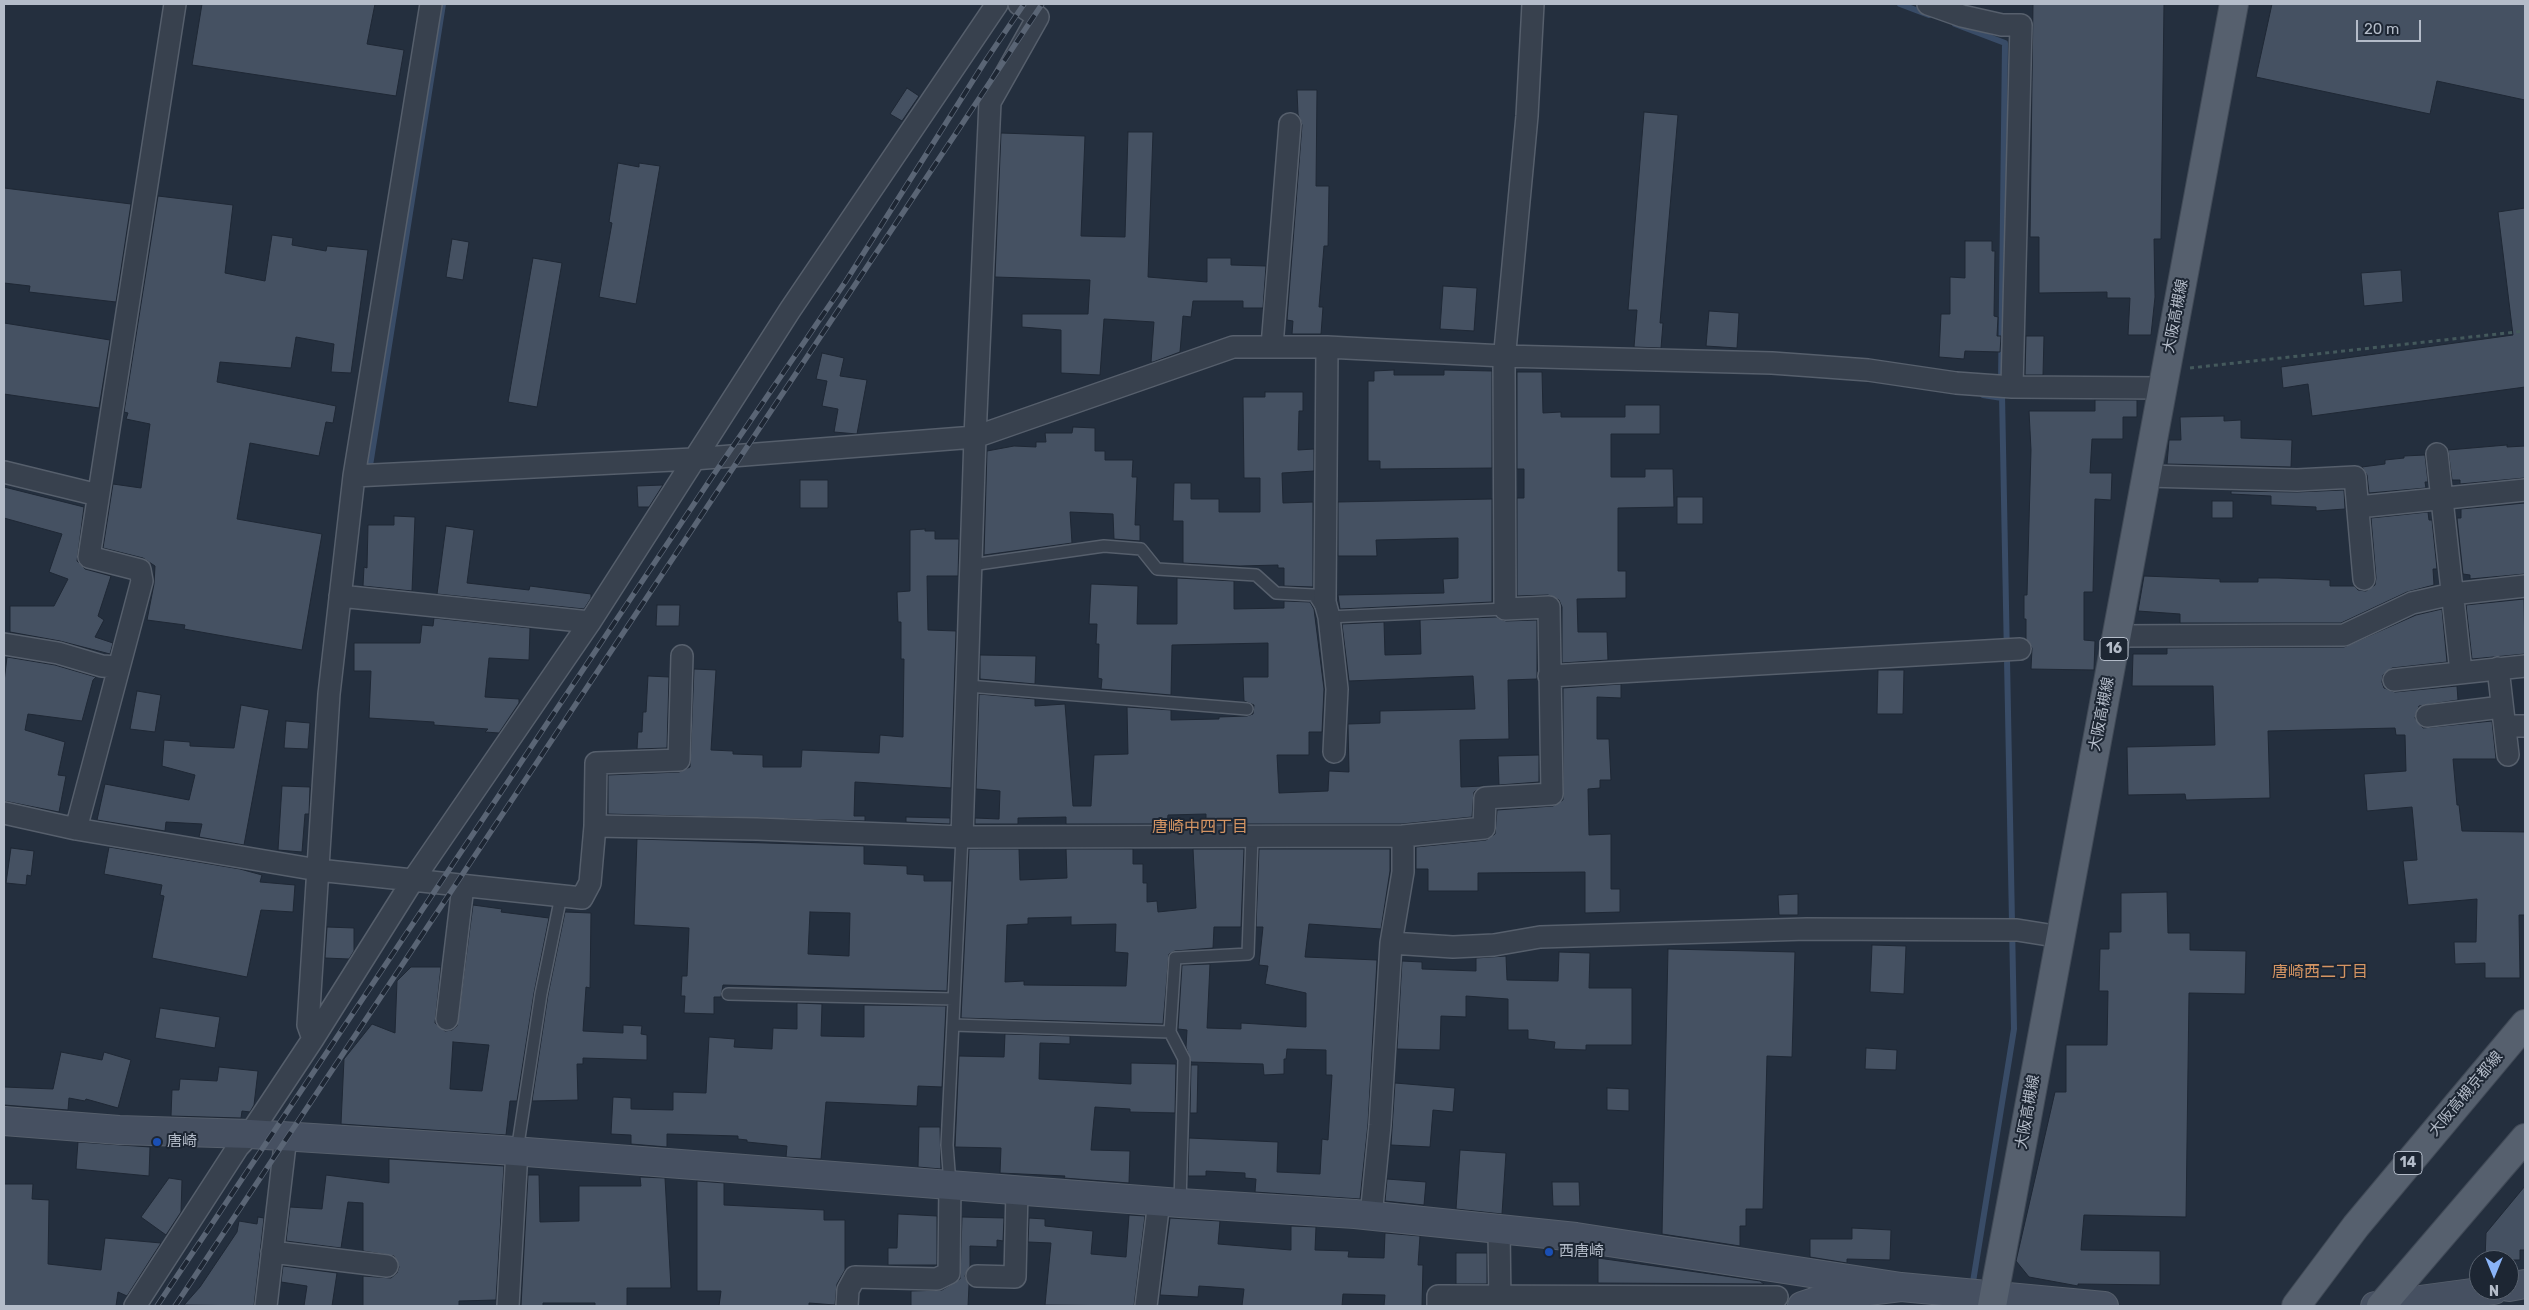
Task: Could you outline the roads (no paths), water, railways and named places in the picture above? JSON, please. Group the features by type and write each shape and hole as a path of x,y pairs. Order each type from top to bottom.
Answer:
{"main road":[{"name":"大阪高槻線","path":"1994,1301 2234,4"},
{"name":"大阪高槻京都線","path":"2296,1306 2356,1226 2525,1024"},
{"path":"2379,1306 2525,1138"}],"street":[{"path":"76,829 142,581 140,570 89,557 175,4"},
{"path":"312,1039 308,1025 329,694 340,596 354,476 431,4"},
{"path":"135,1306 238,1147 250,1134 312,1039 413,880 590,622 790,310 997,4"},
{"path":"962,838 975,437 990,102 1038,17 1019,4"},
{"path":"595,826 757,829 962,838 1403,836 1484,828 1485,798 1552,794 1549,607 1505,609 1504,356 1527,116 1533,4"},
{"path":"1928,4 1962,16 2002,25 2021,25 2012,387"},
{"path":"1272,346 1290,124"},
{"path":"354,476 693,459 975,437 1076,404 1233,347 1327,347 1504,356 1772,363 1868,370 1956,383 2012,387 2164,380"},
{"path":"1327,347 1325,602 1329,617 1336,689 1334,752"},
{"path":"2437,454 2461,672"},
{"path":"4,472 98,495"},
{"path":"2146,476 2297,480 2355,477 2364,579"},
{"path":"2358,507 2525,490"},
{"path":"2117,636 2344,635 2412,602 2452,594 2525,586"},
{"path":"340,596 590,622"},
{"path":"4,644 58,653 102,666 119,667"},
{"path":"1549,676 2020,649"},
{"path":"4,813 76,829 318,870 582,898 590,883 595,826 596,763 679,760 682,656"},
{"path":"2394,680 2525,666"},
{"path":"2498,668 2511,720 2508,755"},
{"path":"2426,716 2511,720"},
{"path":"1371,1216 1380,1125 1391,943 1402,872 1403,836"},
{"path":"446,1019 463,886"},
{"path":"1391,943 1453,947 1494,945 1540,937 1807,929 2017,930 2061,937"},
{"path":"4,1121 119,1130 250,1134 517,1151 1371,1216 1576,1237 1994,1301 2104,1306"},
{"path":"266,1306 286,1136"},
{"path":"508,1306 517,1151"},
{"path":"847,1306 848,1290 855,1277 937,1279 949,1273 950,1184"},
{"path":"977,1276 1015,1277 1017,1190"},
{"path":"1146,1306 1169,1202"},
{"path":"1499,1229 1500,1302"},
{"path":"272,1252 387,1266"},
{"path":"1778,1269 1785,1303"},
{"path":"1438,1306 1438,1296 1500,1302 1785,1303 1901,1287"},
{"path":"2379,1306 2469,1293"}],"lane":[{"path":"971,565 1104,546 1141,549 1157,568 1256,575 1276,594 1314,595 1329,617 1505,609"},
{"path":"968,686 1247,709"},
{"path":"1169,1202 1184,1059 1170,1032 1175,958 1248,954 1252,836"},
{"path":"950,1184 947,1145 962,838"},
{"path":"517,1151 541,994 562,896"},
{"path":"728,994 954,999"},
{"path":"953,1025 1170,1032"}],"waterway":[{"path":"369,472 443,4"},
{"path":"1900,4 1929,15"},
{"path":"1955,24 2005,43 2001,384"},
{"path":"1972,1288 2014,1029 2002,394"},
{"path":"1983,395 2002,398"}],"railway":[{"path":"157,1306 712,477 846,281 984,63 1024,4"},
{"path":"175,1306 1042,4"}],"place":[{"name":"唐崎","path":"157,1142"},
{"name":"西唐崎","path":"1549,1252"}],"district":[{"name":"唐崎中四丁目","path":"1200,827"},
{"name":"唐崎西二丁目","path":"2320,972"}]}
